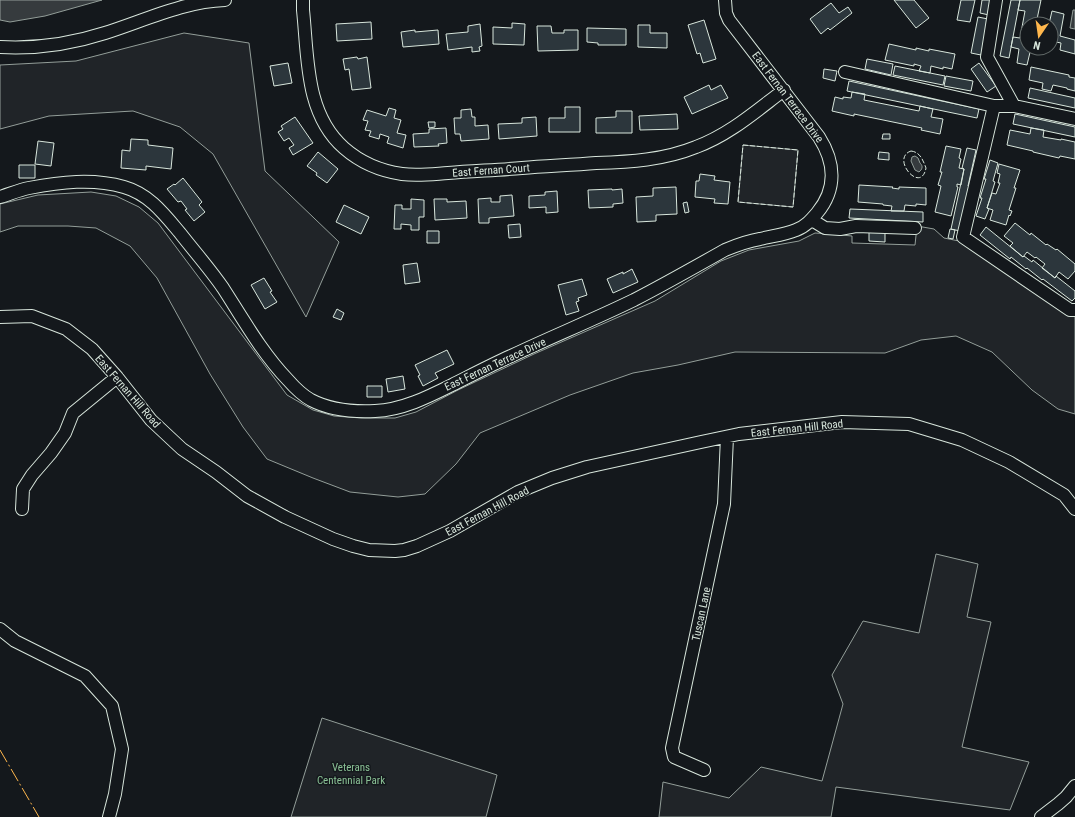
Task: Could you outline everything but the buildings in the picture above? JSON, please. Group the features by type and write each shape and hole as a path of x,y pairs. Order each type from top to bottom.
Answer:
{"street":[{"path":"0,47 18,48 78,41 188,5 225,0"},
{"name":"East Fernan Court","path":"303,0 310,83 314,100 321,117 343,148 375,167 402,174 416,175 614,162 662,157 697,147 722,135 741,123 784,90"},
{"name":"East Fernan Terrace Drive","path":"0,196 28,188 68,182 108,183 140,193 150,200 168,218 221,286 262,348 280,372 297,390 309,399 321,405 339,409 367,411 389,410 410,404 429,396 513,355 633,300 725,250 740,244 761,238 777,236 801,228 812,220 829,196 831,190 832,174 830,160 819,136 729,20 726,13 725,0"},
{"path":"996,0 987,57 1014,106"},
{"path":"845,72 994,106 1014,106 1075,119"},
{"path":"994,106 963,237 1070,310 1075,310"},
{"path":"812,220 825,228 840,230 856,226 915,228"},
{"name":"East Fernan Hill Road","path":"0,317 32,316 66,329 92,349 117,377 151,420 182,448 248,496 285,517 333,539 369,550 395,551 417,546 450,531 518,492 552,478 587,467 727,436 842,422 909,424 962,440 1009,462 1064,495 1075,509"},
{"path":"22,509 23,489 65,433 74,413 117,377"},
{"name":"Tuscan Lane","path":"704,770 674,757 672,748 724,504 727,436"},
{"path":"0,629 15,641 86,676 112,706 122,749 115,794 109,817"},
{"path":"1041,817 1066,797 1075,786"}],"green space":[{"path":"184,33 249,43 265,171 339,242 306,317 213,154 180,127 133,111 49,116 0,129 0,65 76,61"},
{"path":"743,145 798,150 793,207 738,202"},
{"path":"91,192 116,196 139,207 158,223 287,395 313,410 334,416 395,418 416,412 458,390 534,354 655,301 721,261 749,250 799,241 815,233 852,236 852,243 915,245 917,226 934,229 944,238 959,241 1075,314 1075,414 1058,409 1032,390 992,352 956,336 921,340 885,353 735,352 678,365 633,373 570,395 480,433 456,464 425,494 398,497 350,492 267,459 243,427 210,374 157,278 130,246 96,228 68,226 18,226 0,232 0,204 38,195"},
{"path":"936,554 978,564 967,617 991,622 962,747 1029,762 1010,810 836,787 831,817 659,817 663,782 729,798 761,767 822,781 843,704 832,675 863,621 919,633"},
{"name":"Veterans Centennial Park","path":"322,718 497,775 486,817 291,817"}],"shaded area":[{"path":"0,0 102,0 45,16 10,22 0,20"},
{"path":"1073,10 1075,10 1075,29 1070,28"},
{"path":"915,156 918,158 922,166 922,169 919,172 915,170 911,161 912,157"}],"fence":[{"path":"743,145 798,150 793,207 738,202 743,145"},
{"path":"911,151 919,155 926,168 923,175 919,178 914,176 905,167 905,155 911,151"}],"power":[{"path":"0,750 39,817"}]}
